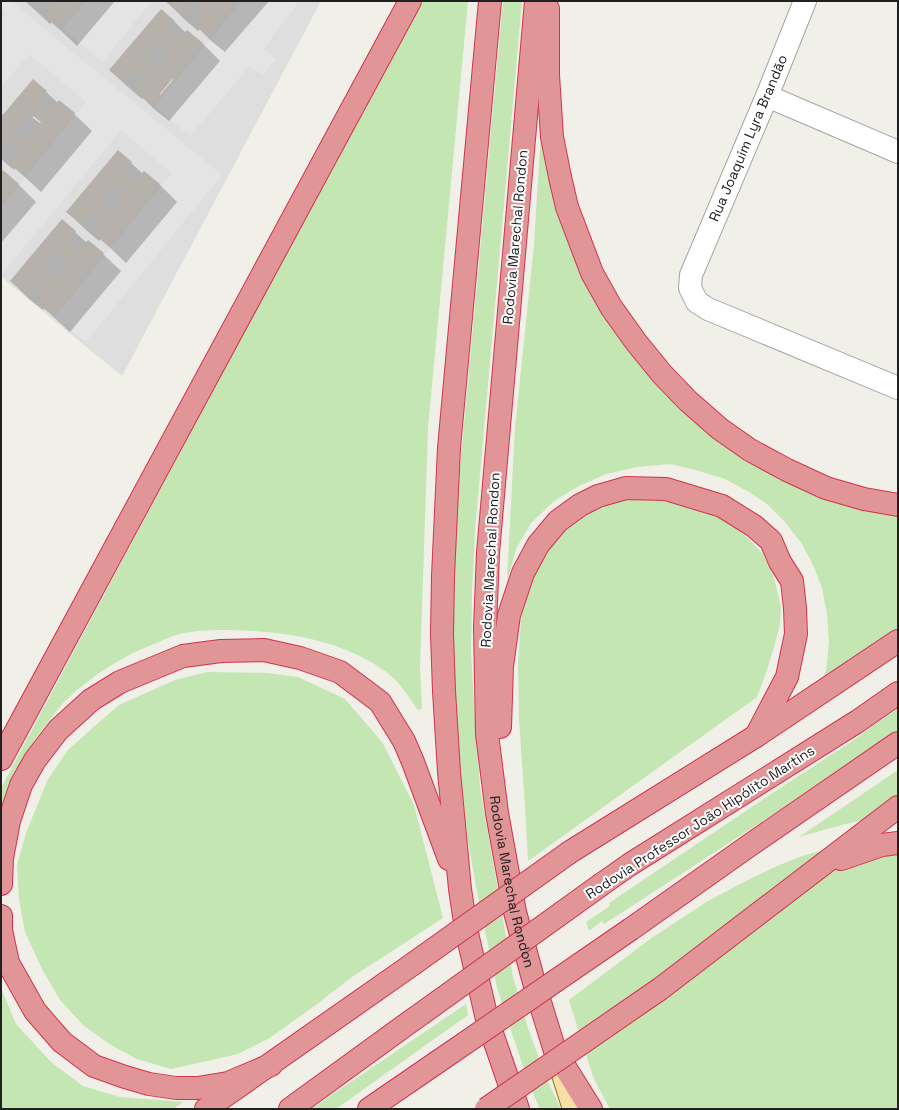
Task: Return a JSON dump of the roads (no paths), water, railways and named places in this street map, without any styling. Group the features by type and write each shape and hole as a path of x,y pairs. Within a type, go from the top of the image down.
{"highway":[{"path":"1,759 410,1"},
{"path":"490,1 449,448 442,634 449,772 460,889 466,929 487,1019 518,1109"},
{"name":"Rodovia Marechal Rondon","path":"536,1 488,560 485,628 487,726 497,812 515,912 535,986 555,1051"},
{"path":"548,1 548,74 552,137 560,177 567,207 592,273 611,307 662,374 688,401 720,429 750,450 787,470 826,488 864,499 898,505"},
{"path":"497,812 502,666 509,616 523,573 538,545 558,521 580,505 598,496 626,488 666,489 722,506 754,526 771,541 780,562 792,581 796,634 787,677 756,736"},
{"path":"206,1109 570,852 756,736 898,641"},
{"path":"1,884 2,858 9,821 21,786 35,760 58,730 91,700 120,682 183,656 222,651 264,650 300,658 340,672 380,702 404,741 410,755 460,889"},
{"name":"Rodovia Professor João Hipólito Martins","path":"290,1109 629,865 858,721 898,693"},
{"path":"369,1109 898,743"},
{"path":"486,1109 660,989 898,807"},
{"path":"821,867 852,854 882,845 898,843"},
{"path":"1,916 1,930 8,963 35,1010 62,1042 94,1066 149,1084 176,1088 198,1088 228,1083 271,1064"},
{"path":"555,1051 592,1109"}],"main road":[{"name":"Rodovia Marechal Rondon","path":"555,1051 574,1109"}],"street":[{"name":"Rua Joaquim Lyra Brandão","path":"805,1 767,96 691,275 690,288 697,302 708,310 898,388"},
{"path":"767,96 898,152"}]}
